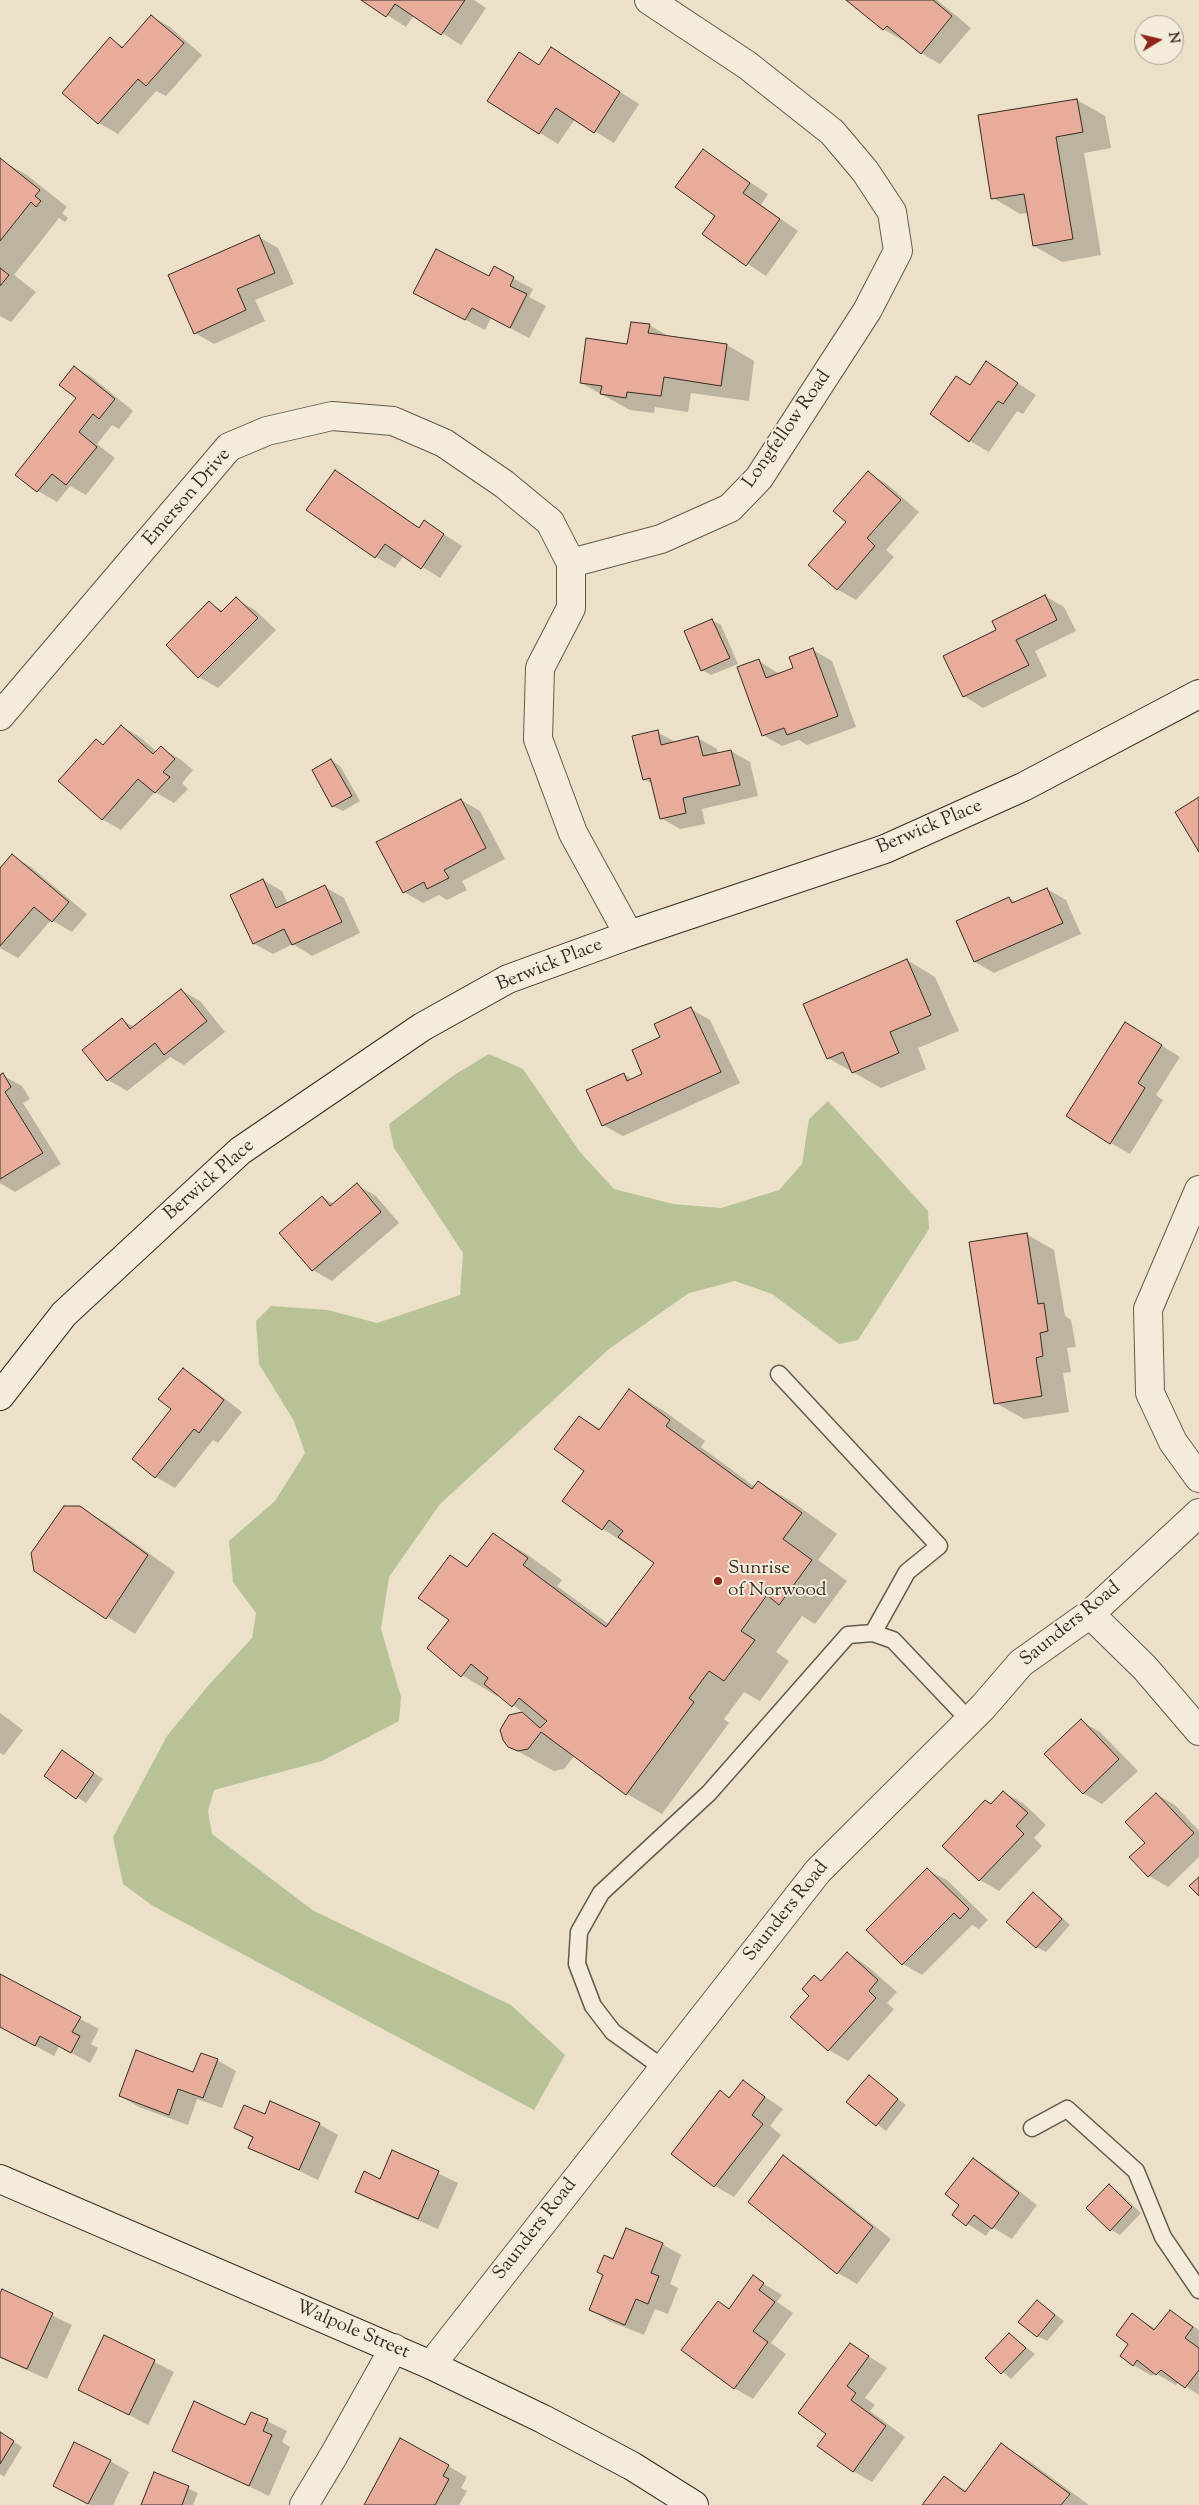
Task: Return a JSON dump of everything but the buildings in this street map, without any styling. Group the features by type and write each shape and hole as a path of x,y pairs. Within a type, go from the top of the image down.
{"street":[{"name":"Longfellow Road","path":"570,563 661,539 730,508 759,478 867,311 898,251 892,212 865,171 832,132 747,65 649,0"},
{"name":"Emerson Drive","path":"0,716 229,447 267,431 332,416 393,421 444,443 504,484 550,522 570,563"},
{"path":"570,563 571,608 540,668 538,739 573,833 629,934"},
{"name":"Berwick Place","path":"0,1396 64,1314 240,1151 422,1027 508,979 629,934 885,849 1023,787 1199,694"},
{"path":"1199,1190 1148,1309 1150,1393 1174,1442 1199,1478"},
{"name":"Saunders Road","path":"431,2364 818,1871 969,1720 1021,1663 1090,1614 1199,1513"},
{"path":"1090,1614 1145,1668 1199,1730"},
{"name":"Walpole Street","path":"0,2179 431,2364 543,2419 632,2466 694,2505"},
{"path":"304,2505 394,2348"}],"lane":[{"path":"779,1374 939,1546 907,1572 873,1633"},
{"path":"663,2068 613,2032 593,2006 577,1964 579,1932 601,1893 709,1793 848,1635 873,1633 893,1640 969,1720"},
{"path":"1032,2128 1067,2109 1136,2171 1163,2237 1199,2290"}],"green space":[{"path":"489,1054 523,1069 580,1152 614,1189 673,1204 721,1208 779,1190 802,1164 809,1119 828,1101 928,1211 929,1229 858,1340 839,1344 772,1294 735,1281 689,1293 609,1349 440,1504 389,1577 381,1629 401,1697 399,1721 322,1761 214,1790 208,1811 212,1834 314,1911 511,2005 565,2055 534,2110 153,1906 123,1884 113,1837 167,1736 207,1687 252,1638 256,1613 233,1582 229,1541 275,1501 305,1453 294,1421 259,1364 256,1321 271,1306 328,1310 377,1323 460,1295 463,1253 394,1148 389,1124 454,1075"}],"place":[{"name":"Sunrise of Norwood","path":"718,1581"}]}
